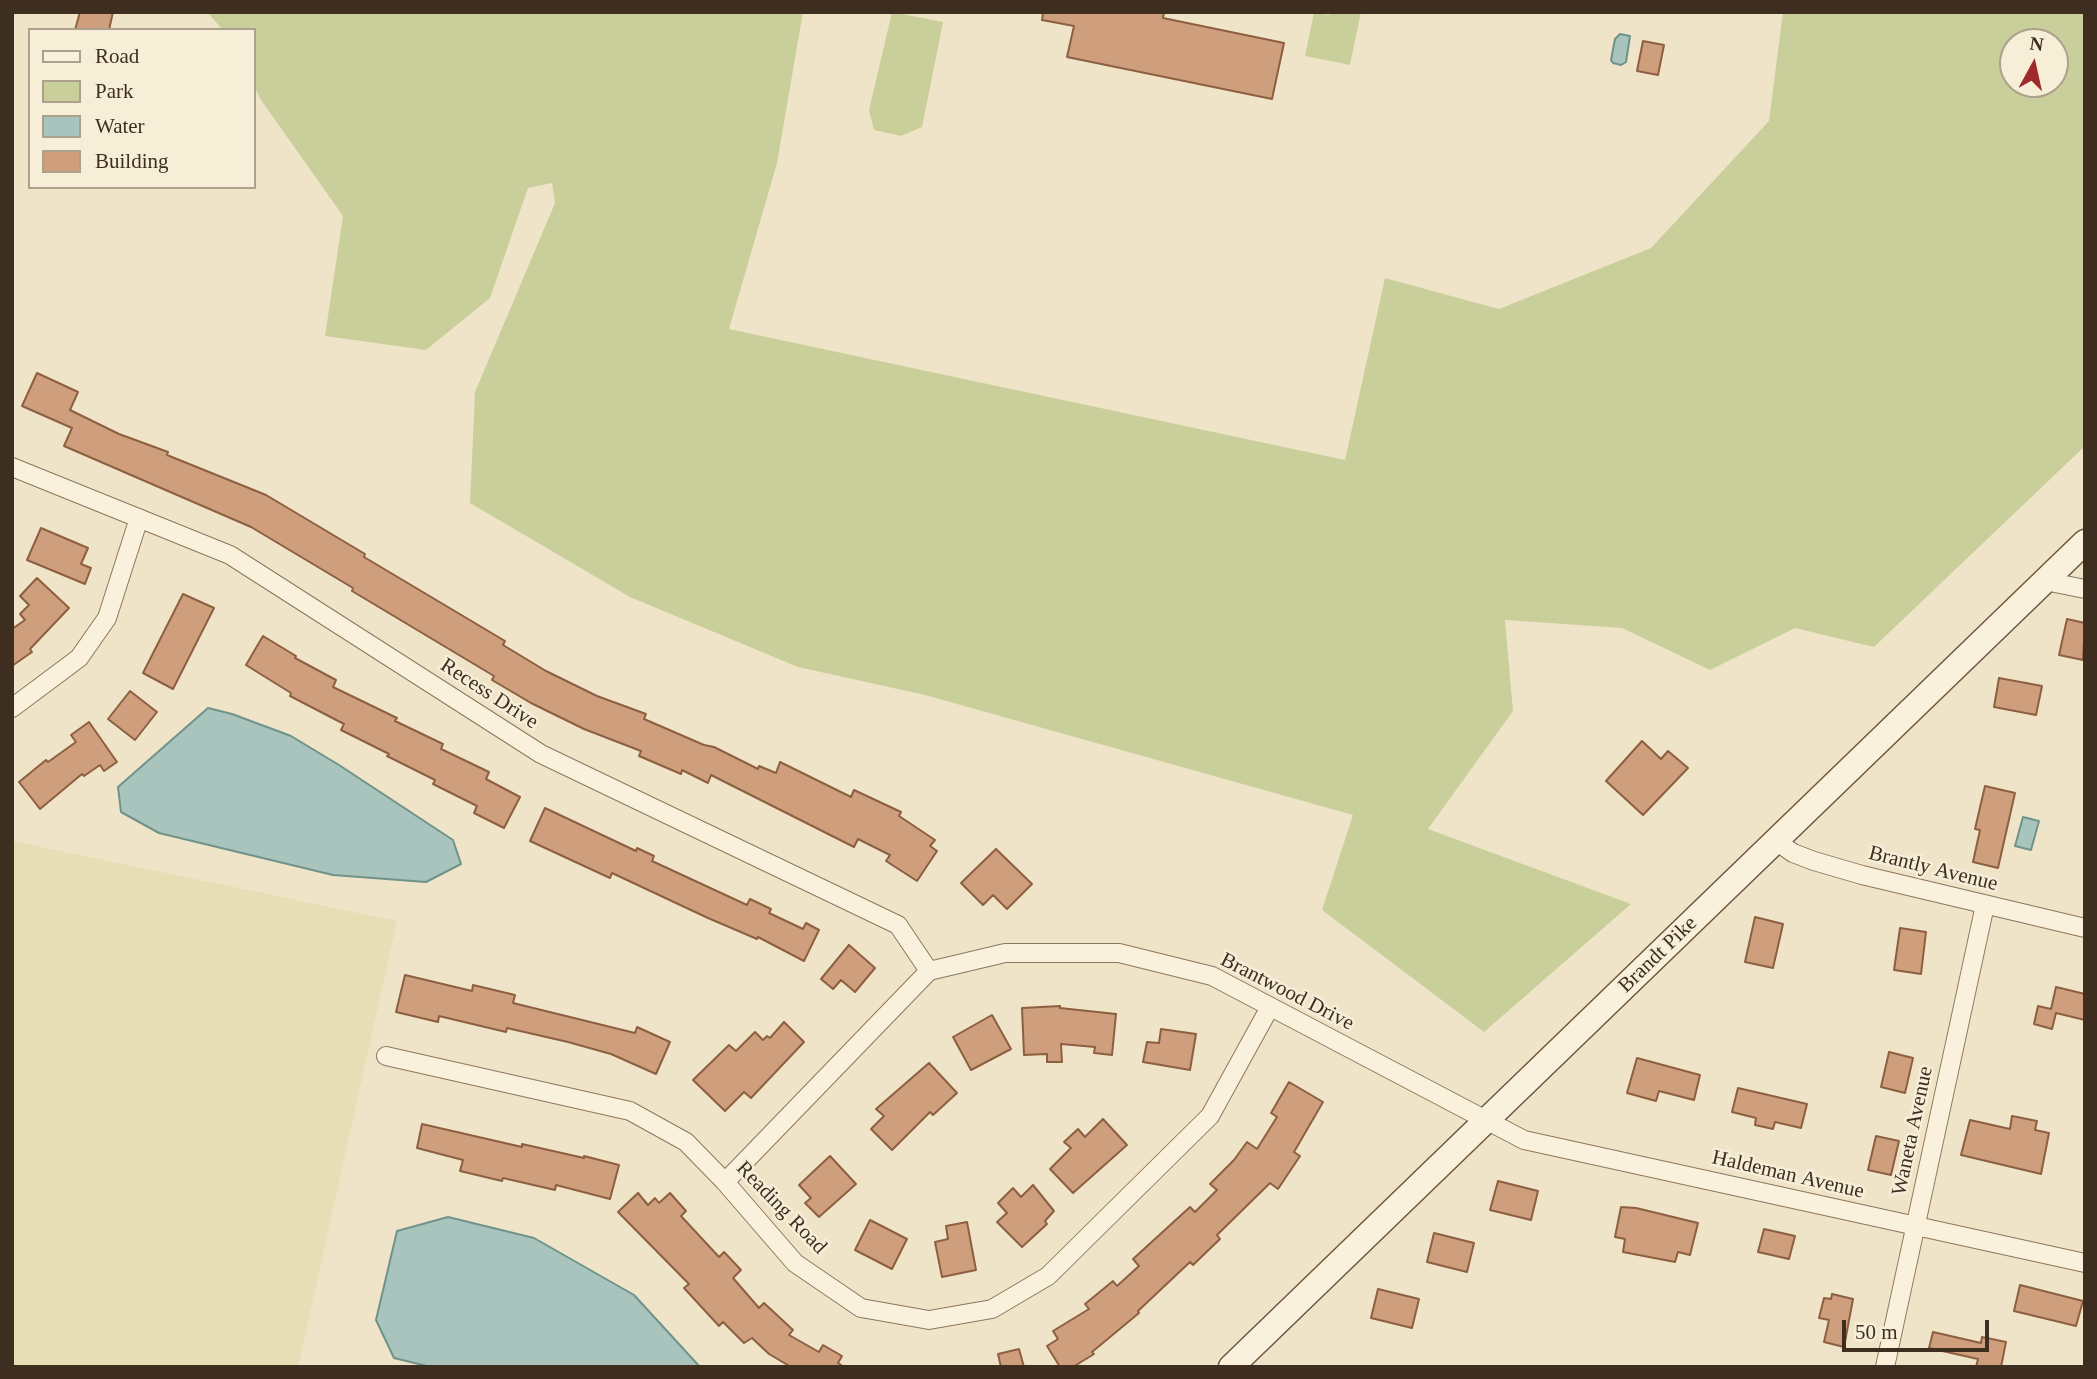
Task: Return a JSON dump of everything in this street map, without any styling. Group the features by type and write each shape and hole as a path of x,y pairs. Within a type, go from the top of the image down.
{"main road":[{"name":"Brandt Pike","path":"1231,1367 2085,542"}],"street":[{"name":"Recess Drive","path":"12,467 230,555 541,754 898,925 929,971"},
{"path":"12,708 79,658 107,618 139,518"},
{"path":"2045,581 2085,589"},
{"name":"Brantly Avenue","path":"1776,841 1793,853 1814,861 2085,928"},
{"name":"Waneta Avenue","path":"1885,1367 1985,905"},
{"name":"Brantwood Drive","path":"929,971 1005,953 1119,953 1212,976 1486,1120"},
{"path":"725,1182 929,971"},
{"name":"Reading Road","path":"386,1056 630,1111 686,1142 725,1182 795,1263 861,1308 929,1320 992,1309 1048,1276 1210,1116 1270,1007"},
{"name":"Haldeman Avenue","path":"1486,1120 1524,1140 2085,1263"}],"shaded area":[{"path":"12,841 397,921 298,1367 12,1367"}],"green space":[{"path":"207,12 803,12 777,163 729,329 1345,460 1385,278 1499,309 1651,248 1769,121 1783,12 2085,12 2085,446 1874,647 1795,628 1710,670 1622,628 1505,620 1513,711 1428,829 1631,904 1484,1032 1322,910 1353,815 925,695 798,667 630,597 470,503 475,392 555,203 552,183 528,188 490,298 426,350 325,336 343,216 256,90 256,28 221,28"},
{"path":"892,12 943,22 922,127 901,136 874,130 869,110"},
{"path":"1314,12 1329,15 1330,12 1361,12 1350,65 1305,56"}],"water":[{"path":"1620,34 1630,36 1626,62 1621,65 1611,60 1615,39"},
{"path":"208,708 291,736 339,765 453,840 461,864 426,882 333,875 159,833 121,812 118,787"},
{"path":"2023,817 2039,821 2031,850 2015,846"},
{"path":"448,1217 534,1238 634,1295 700,1367 431,1367 394,1358 376,1320 397,1231"}],"building":[{"path":"80,12 113,12 109,28 76,28"},
{"path":"1043,12 1164,12 1163,18 1284,43 1272,99 1067,57 1074,26 1042,20"},
{"path":"1643,41 1664,45 1658,75 1637,71"},
{"path":"37,373 78,392 70,410 119,434 168,452 167,455 266,495 505,641 503,645 546,671 597,696 646,714 644,719 714,747 758,769 759,766 776,773 780,762 851,797 854,790 901,812 899,816 935,840 930,846 937,851 917,881 886,861 890,855 858,839 854,847 711,775 708,783 682,770 681,774 639,756 641,751 584,729 531,703 492,680 494,676 251,527 64,446 72,428 22,406"},
{"path":"41,528 88,548 81,564 91,568 85,584 27,560"},
{"path":"37,578 69,608 30,649 32,652 12,666 12,629 25,620 20,614 29,605 20,596"},
{"path":"183,594 214,608 173,689 143,673"},
{"path":"2067,619 2085,623 2083,660 2059,655"},
{"path":"263,636 296,656 295,658 336,680 333,687 397,718 395,721 443,744 441,749 489,772 486,779 520,797 504,828 474,813 477,806 433,784 435,780 341,730 344,724 290,696 291,693 246,665"},
{"path":"1999,678 2042,686 2036,715 1994,707"},
{"path":"130,691 157,712 135,740 108,719"},
{"path":"89,722 117,762 104,771 100,765 84,776 82,774 40,809 19,782 46,760 48,762 76,742 71,735"},
{"path":"1642,741 1661,759 1668,751 1688,768 1643,815 1606,781"},
{"path":"1985,786 2015,793 1998,868 1973,862 1980,830 1975,829"},
{"path":"545,808 636,851 637,848 654,856 652,861 747,905 750,899 771,909 769,913 803,929 806,923 819,930 804,961 758,937 757,939 708,918 612,873 610,878 530,841"},
{"path":"996,849 1032,884 1007,909 993,895 983,905 961,883"},
{"path":"1755,917 1783,924 1773,968 1745,962"},
{"path":"1900,928 1926,932 1921,974 1894,970"},
{"path":"849,945 875,968 855,992 841,980 833,989 821,979"},
{"path":"405,975 472,991 473,985 515,995 513,1003 635,1033 637,1027 670,1042 656,1074 611,1054 568,1042 507,1028 506,1032 439,1016 438,1022 396,1012"},
{"path":"2056,987 2085,994 2085,1020 2056,1013 2052,1029 2034,1024 2038,1006 2051,1009"},
{"path":"1060,1006 1116,1014 1112,1055 1094,1053 1095,1047 1061,1044 1062,1062 1047,1062 1047,1054 1024,1055 1022,1008"},
{"path":"992,1015 1011,1049 971,1070 953,1037"},
{"path":"784,1022 804,1042 751,1098 744,1092 725,1111 693,1080 729,1045 736,1051 755,1032 763,1040 767,1036 770,1038"},
{"path":"1161,1029 1196,1034 1190,1070 1143,1062 1147,1042 1159,1043"},
{"path":"1889,1052 1913,1058 1905,1093 1881,1087"},
{"path":"1637,1058 1700,1075 1694,1100 1659,1091 1656,1101 1627,1093"},
{"path":"929,1063 957,1093 933,1115 930,1112 892,1150 871,1129 884,1116 876,1109"},
{"path":"1289,1082 1323,1102 1294,1152 1300,1156 1278,1189 1270,1183 1217,1235 1220,1239 1193,1265 1190,1262 1138,1311 1139,1313 1092,1352 1094,1354 1073,1367 1060,1367 1047,1346 1058,1339 1053,1331 1089,1309 1085,1304 1113,1281 1117,1286 1139,1266 1133,1259 1190,1207 1195,1212 1217,1190 1210,1184 1234,1160 1247,1142 1257,1149 1277,1117 1271,1113"},
{"path":"1738,1088 1807,1104 1801,1128 1775,1122 1773,1129 1755,1125 1756,1118 1732,1112"},
{"path":"2012,1116 2037,1121 2035,1130 2049,1133 2041,1174 1961,1155 1970,1120 2010,1129"},
{"path":"1103,1119 1127,1145 1073,1193 1050,1169 1071,1148 1064,1142 1078,1129 1085,1137"},
{"path":"422,1124 522,1147 522,1144 619,1165 610,1199 556,1185 555,1190 460,1171 463,1160 417,1148"},
{"path":"1876,1136 1899,1141 1891,1175 1868,1170"},
{"path":"830,1156 856,1184 819,1217 805,1203 811,1198 799,1185"},
{"path":"1498,1181 1538,1191 1531,1220 1490,1210"},
{"path":"1033,1185 1054,1211 1045,1221 1047,1224 1022,1247 997,1222 1007,1213 998,1203 1013,1188 1021,1197"},
{"path":"638,1193 648,1205 655,1198 659,1203 670,1193 686,1211 681,1216 719,1257 724,1252 741,1270 733,1278 759,1308 764,1303 793,1330 789,1335 819,1352 823,1345 842,1356 838,1363 844,1367 791,1367 769,1354 752,1338 744,1343 723,1322 719,1326 684,1288 689,1284 618,1212"},
{"path":"1621,1207 1698,1223 1690,1255 1678,1252 1675,1262 1623,1252 1625,1239 1615,1237"},
{"path":"870,1220 907,1239 892,1269 855,1250"},
{"path":"967,1222 976,1270 942,1277 935,1242 948,1239 946,1226"},
{"path":"1764,1229 1795,1236 1789,1259 1758,1252"},
{"path":"1434,1233 1474,1243 1467,1272 1427,1262"},
{"path":"2020,1285 2083,1301 2076,1326 2014,1311"},
{"path":"1378,1289 1419,1299 1412,1328 1371,1318"},
{"path":"1832,1294 1853,1299 1844,1347 1824,1342 1829,1320 1819,1318 1824,1298 1831,1299"},
{"path":"1933,1332 1981,1343 1982,1337 2006,1342 2001,1367 1976,1367 1978,1359 1929,1348"},
{"path":"1019,1349 1024,1367 1001,1367 998,1354"}]}
